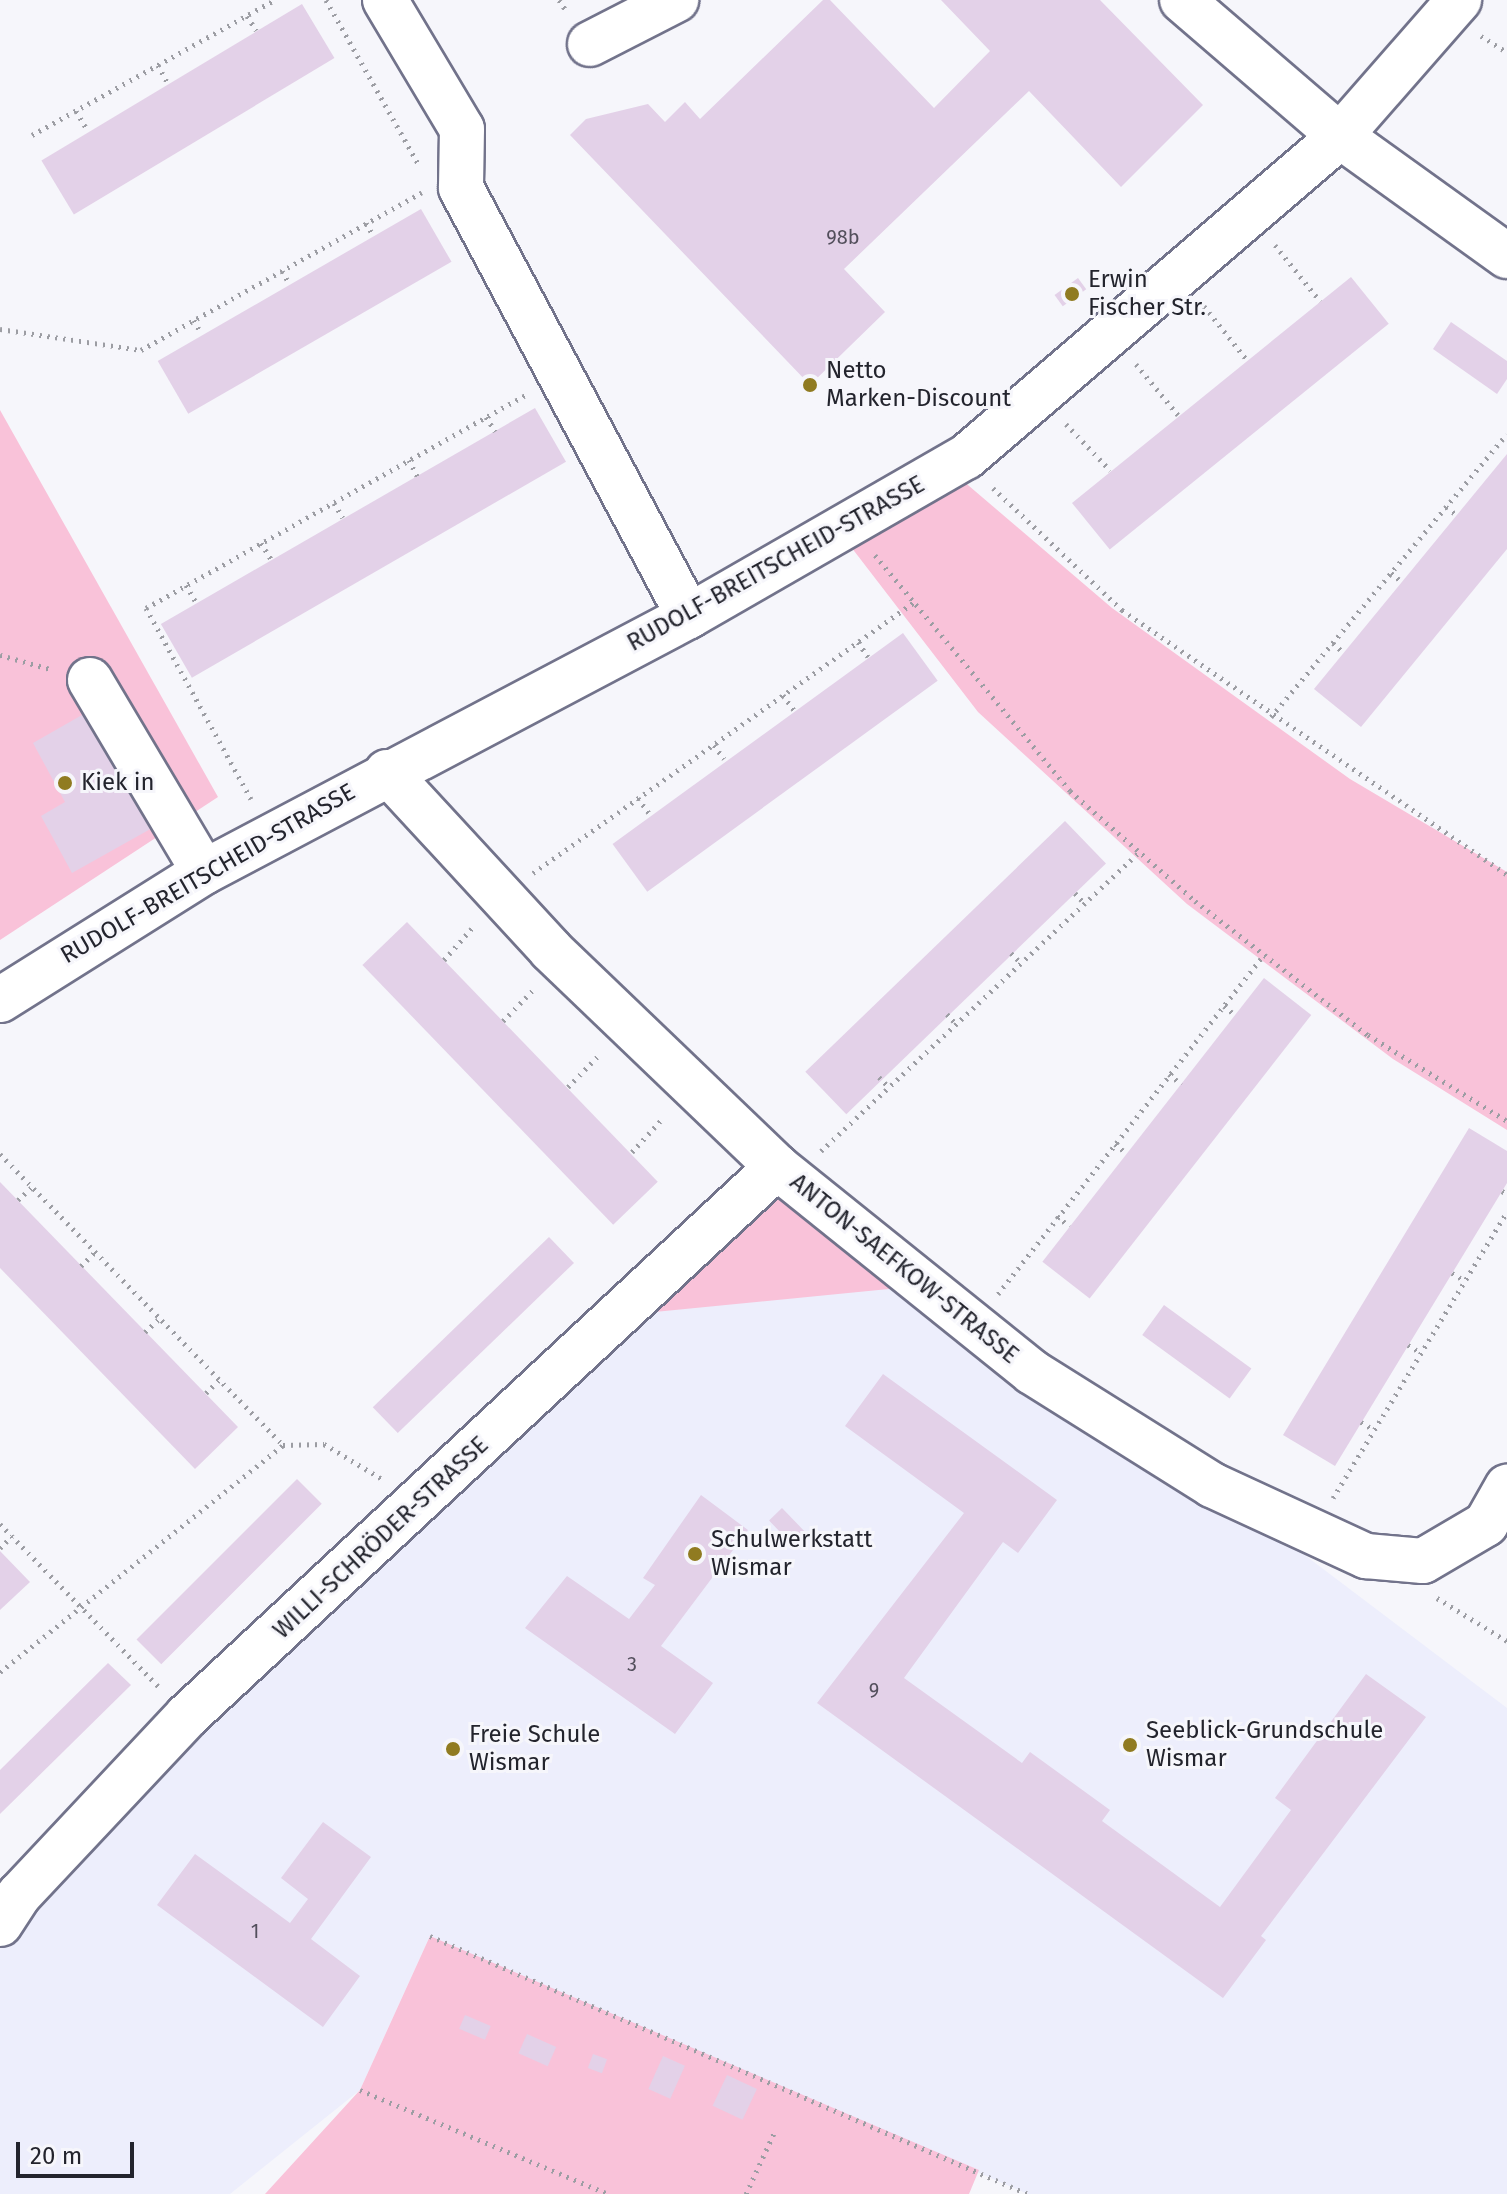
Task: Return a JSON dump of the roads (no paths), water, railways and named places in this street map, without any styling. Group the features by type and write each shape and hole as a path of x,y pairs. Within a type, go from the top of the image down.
{"street":[{"path":"385,0 462,129 446,187 561,375 689,616"},
{"path":"590,44 676,0"},
{"path":"1182,0 1340,136 1507,256"},
{"name":"RUDOLF-BREITSCHEID-STRASSE","path":"0,1000 204,872 387,772 689,616 966,457 1340,136 1459,0"},
{"path":"90,680 204,872"},
{"name":"ANTON-SAEFKOW-STRASSE","path":"387,772 501,895 784,1173 1032,1372 1212,1485 1366,1556 1423,1561 1486,1524 1507,1487"},
{"name":"WILLI-SCHRÖDER-STRASSE","path":"0,1924 19,1895 187,1716 784,1173"}],"place":[{"name":"Erwin Fischer Str.","path":"1072,294"},
{"name":"Netto Marken-Discount","path":"810,385"},
{"name":"Kiek in","path":"65,783"},
{"name":"Schulwerkstatt Wismar","path":"695,1554"},
{"name":"Seeblick-Grundschule Wismar","path":"1130,1745"},
{"name":"Freie Schule Wismar","path":"453,1749"}]}
